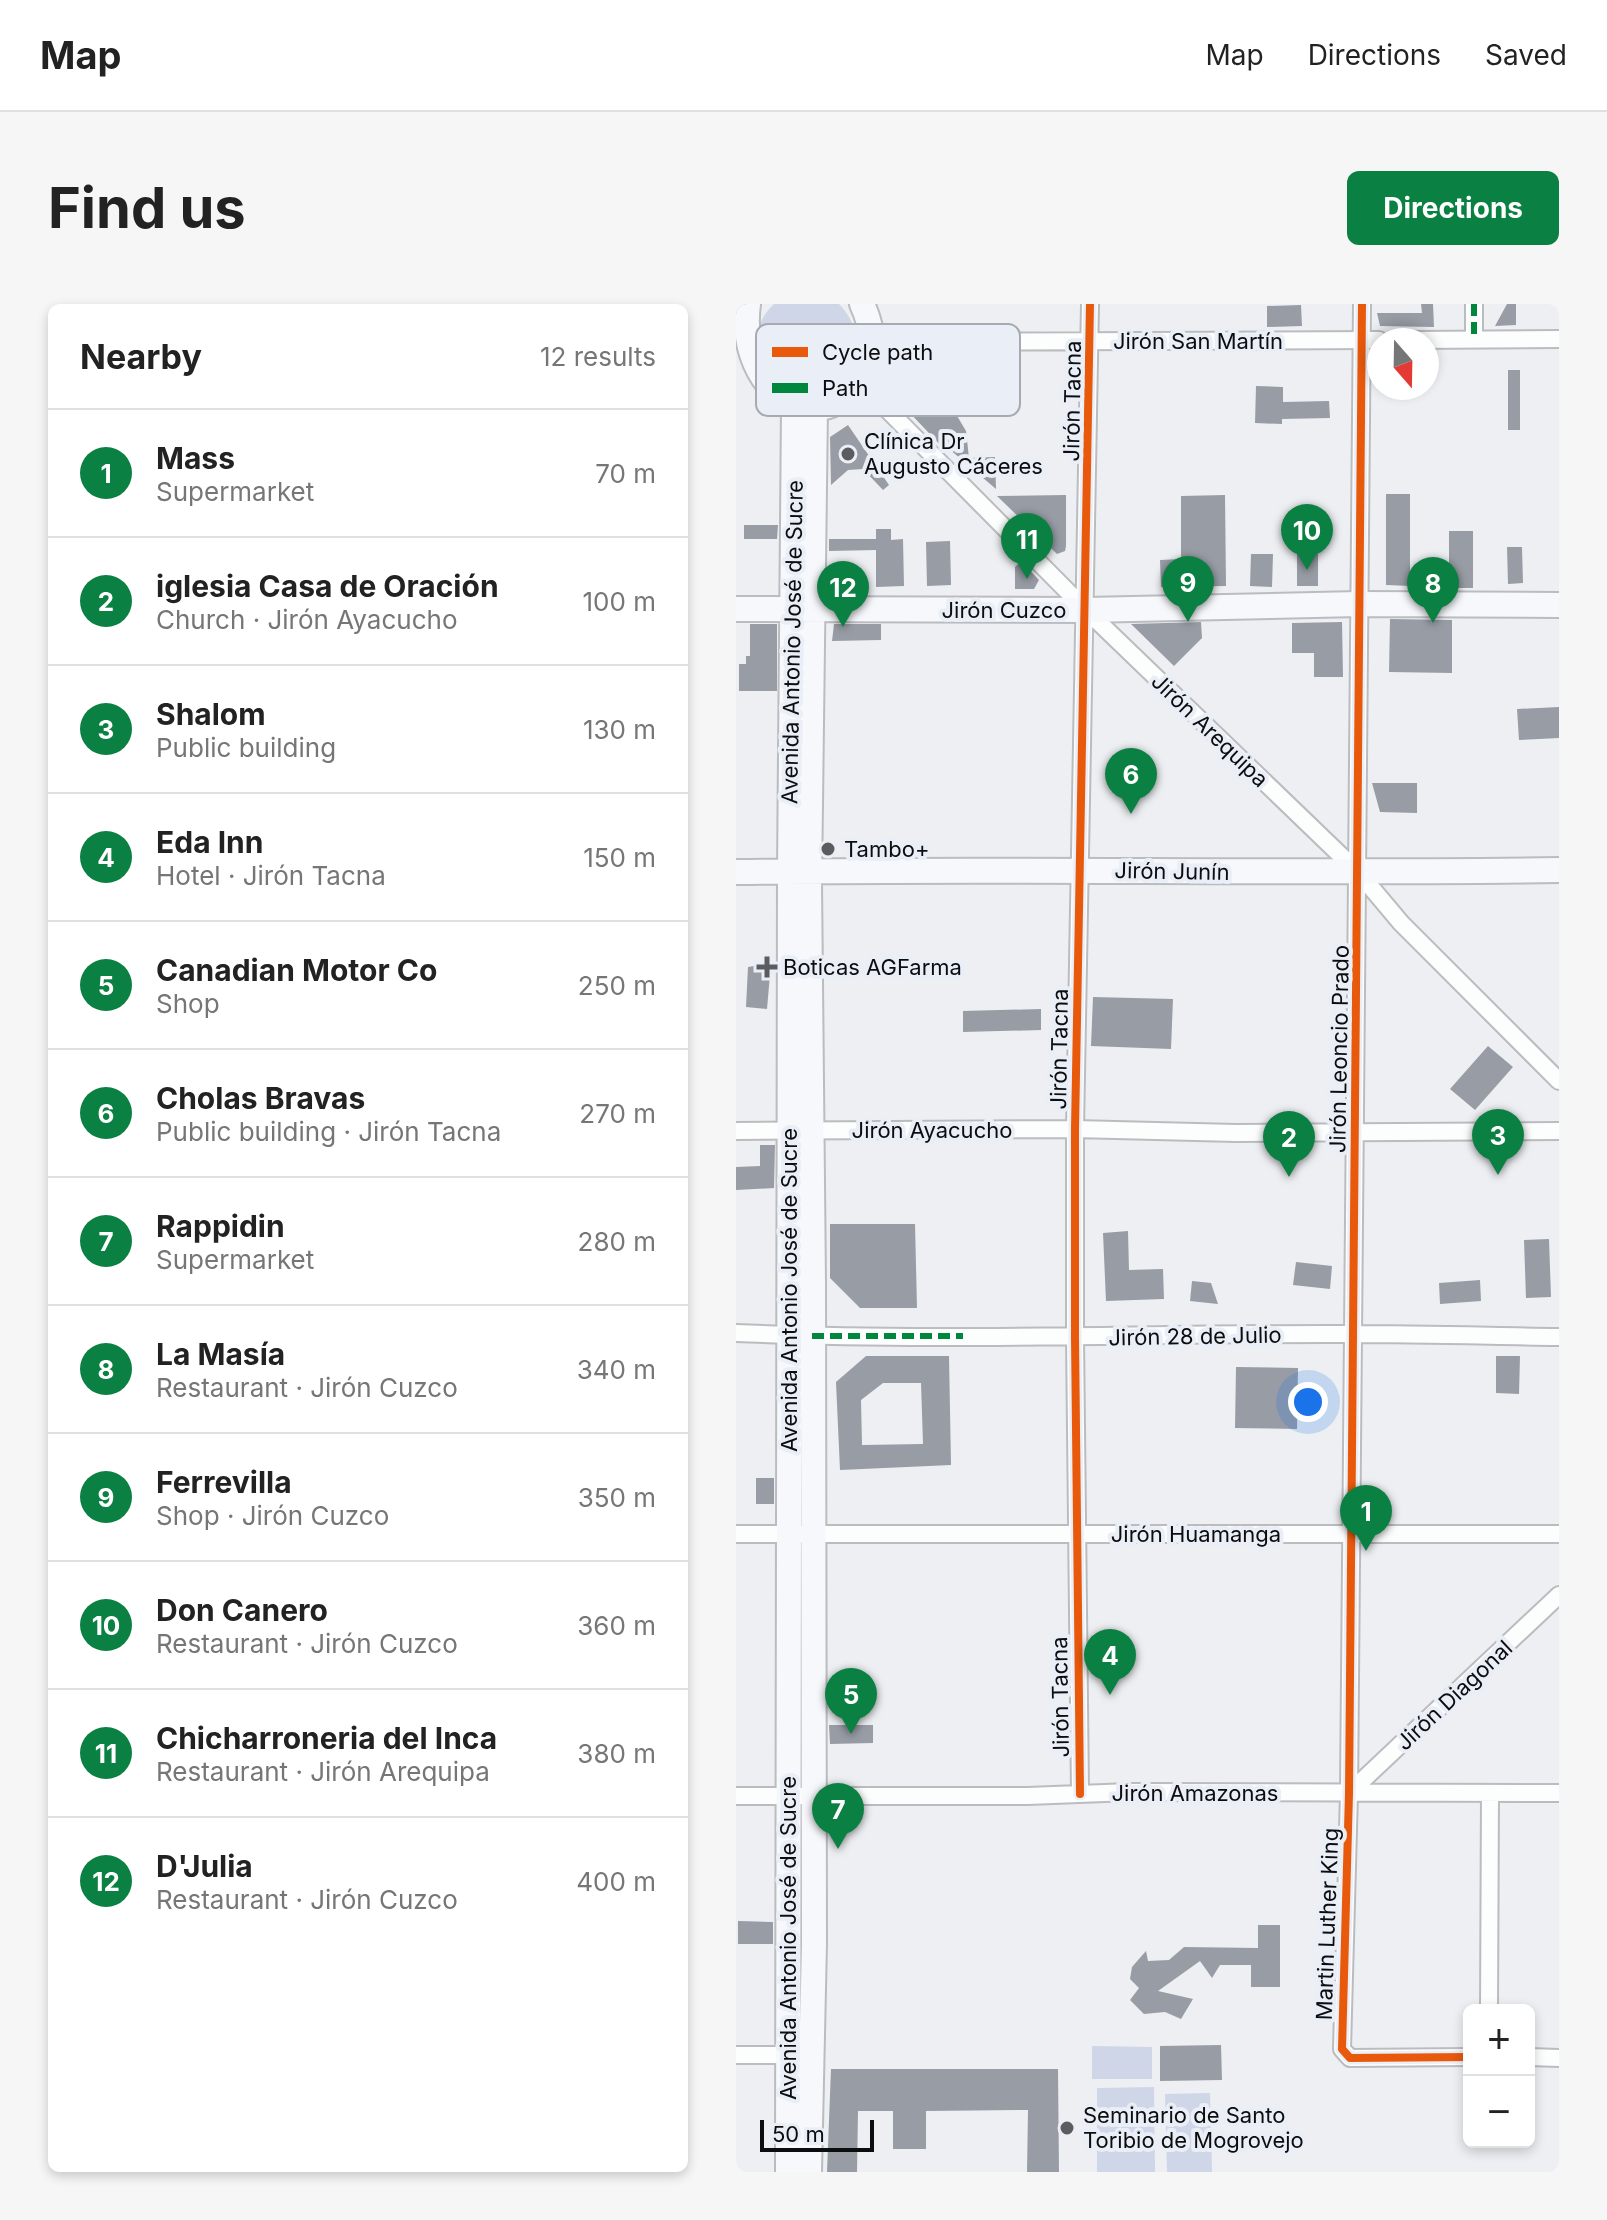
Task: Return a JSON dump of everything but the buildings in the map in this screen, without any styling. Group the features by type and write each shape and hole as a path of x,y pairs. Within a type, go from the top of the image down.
{"main road":[{"path":"748,304 740,320 737,339 739,358 756,387"},
{"path":"862,304 871,324"},
{"name":"Avenida Antonio José de Sucre","path":"804,416 800,1336 788,1534 787,1796 809,2172"},
{"name":"Jirón Cuzco","path":"736,609 1086,610 1359,604 1559,605"},
{"name":"Jirón Junín","path":"736,872 1080,870 1359,873 1559,870"},
{"name":"Avenida Antonio José de Sucre","path":"788,2172 801,2055 814,1796 813,1534 800,1336"}],"street":[{"name":"Jirón Tacna","path":"1080,1794 1075,1129 1090,304"},
{"name":"Jirón Leoncio Prado","path":"1362,304 1368,328"},
{"path":"1474,304 1474,339"},
{"path":"1439,340 1559,339"},
{"name":"Jirón San Martín","path":"1020,342 1367,340"},
{"name":"Jirón Leoncio Prado","path":"1349,1793 1359,604 1368,400"},
{"name":"Jirón Arequipa","path":"894,416 1086,610 1359,873 1401,923 1559,1081"},
{"name":"Jirón Ayacucho","path":"736,1131 1559,1131"},
{"name":"Jirón 28 de Julio","path":"736,1333 800,1336 1353,1334 1559,1337"},
{"name":"Jirón Huamanga","path":"736,1534 1559,1534"},
{"name":"Jirón Diagonal","path":"1349,1793 1559,1595"},
{"name":"Martin Luther King","path":"1349,1793 1342,2049 1350,2058 1463,2057"},
{"name":"Jirón Amazonas","path":"736,1796 1559,1793"},
{"path":"1489,2004 1490,1794"},
{"path":"736,2055 801,2055"},
{"path":"1535,2057 1559,2058"}],"shaded area":[{"path":"774,304 839,304 852,324 761,324"},
{"path":"1092,2046 1152,2047 1152,2079 1092,2079"},
{"path":"1154,2087 1155,2172 1097,2172 1097,2088"},
{"path":"1210,2093 1212,2172 1167,2172 1165,2094"}],"marked path":[{"path":"1474,304 1474,339"},
{"path":"812,1336 963,1336"}],"cycle path":[{"path":"1080,1794 1075,1129 1090,304"},
{"path":"1362,304 1349,1793 1342,2049 1350,2058 1463,2057"}],"place":[{"name":"Clínica Dr Augusto Cáceres","path":"848,454"},
{"name":"Don Canero","path":"1307,570"},
{"name":"Chicharroneria del Inca","path":"1027,579"},
{"name":"Ferrevilla","path":"1188,622"},
{"name":"La Masía","path":"1433,623"},
{"name":"D'Julia","path":"843,627"},
{"name":"Cholas Bravas","path":"1131,814"},
{"name":"Tambo+","path":"828,849"},
{"name":"Boticas AGFarma","path":"767,967"},
{"name":"Shalom","path":"1498,1175"},
{"name":"iglesia Casa de Oración","path":"1289,1177"},
{"name":"Mass","path":"1366,1551"},
{"name":"Eda Inn","path":"1110,1695"},
{"name":"Canadian Motor Co","path":"851,1734"},
{"name":"Rappidin","path":"838,1849"},
{"name":"Seminario de Santo Toribio de Mogrovejo","path":"1067,2128"}]}
